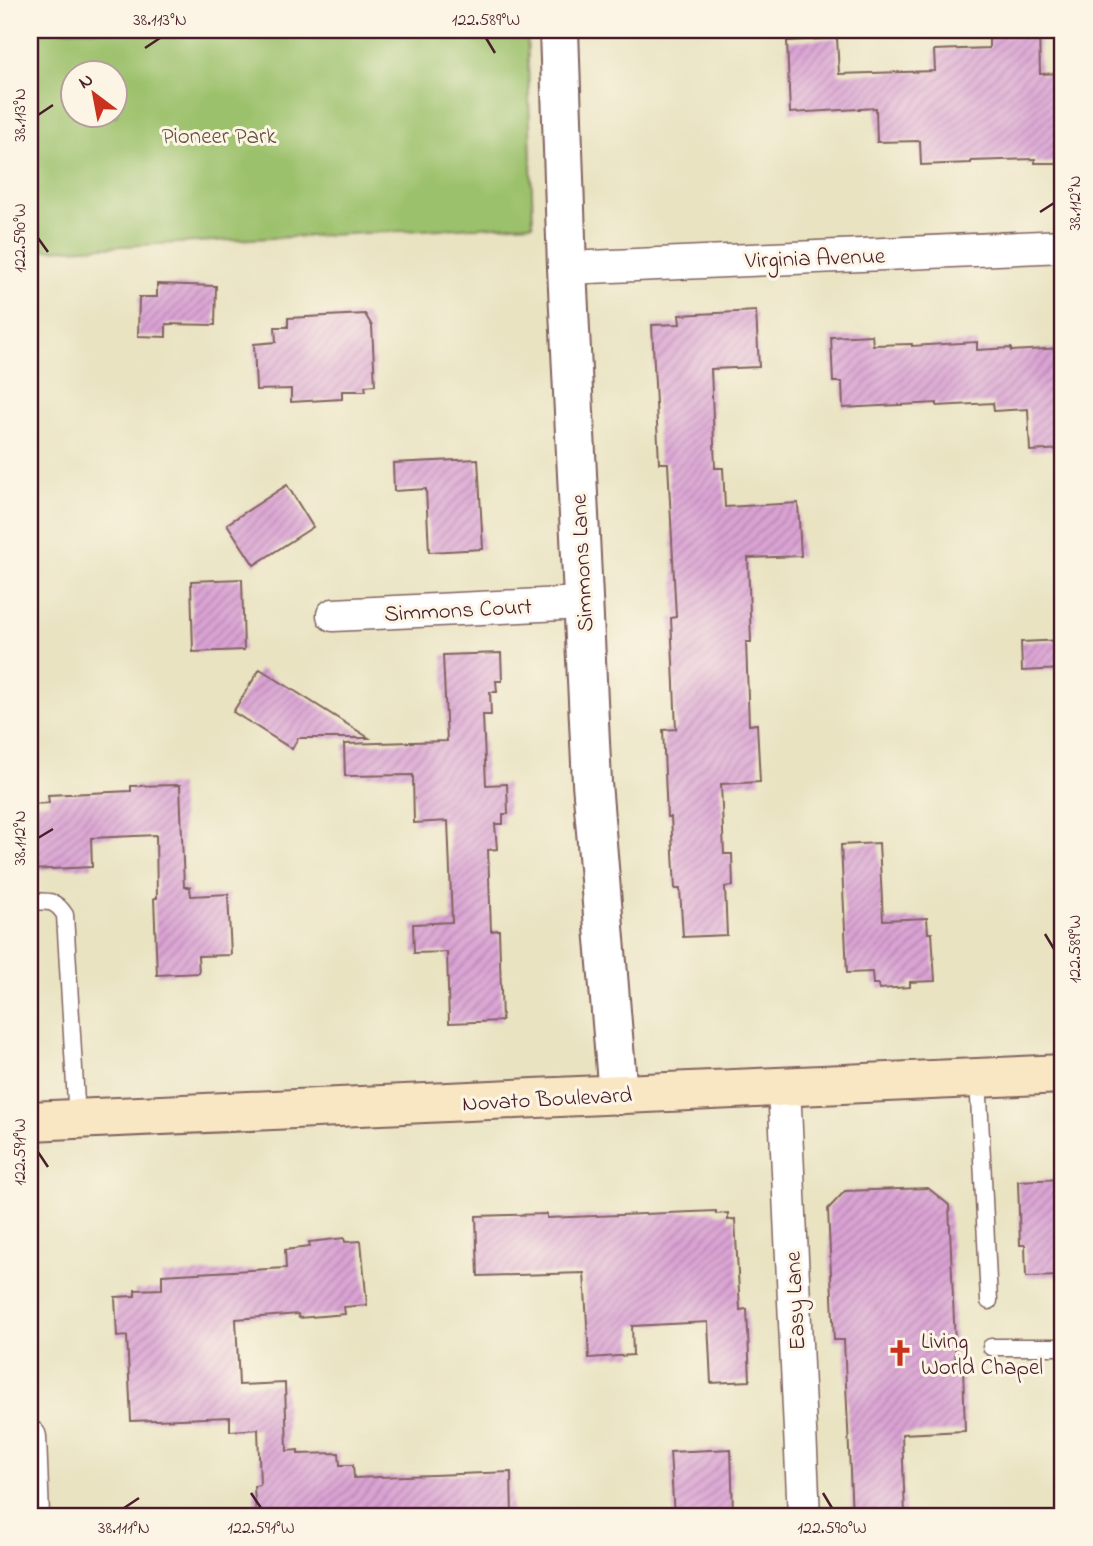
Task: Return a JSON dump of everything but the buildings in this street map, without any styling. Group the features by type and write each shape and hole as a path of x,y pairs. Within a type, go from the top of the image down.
{"main road":[{"name":"Novato Boulevard","path":"30,1121 1063,1074"}],"street":[{"name":"Simmons Lane","path":"559,30 566,268 592,783 618,1095"},
{"name":"Virginia Avenue","path":"566,268 1063,246"},
{"name":"Simmons Court","path":"333,615 583,603"},
{"name":"Easy Lane","path":"784,1086 804,1516"},
{"path":"30,1437 33,1516"}],"lane":[{"path":"30,902 48,901 59,906 65,915 77,1120"},
{"path":"978,1077 989,1301"},
{"path":"991,1346 1063,1347"}],"green space":[{"name":"Pioneer Park","path":"30,30 527,30 533,224 30,251"}],"place":[{"name":"Living World Chapel","path":"900,1353"}]}
